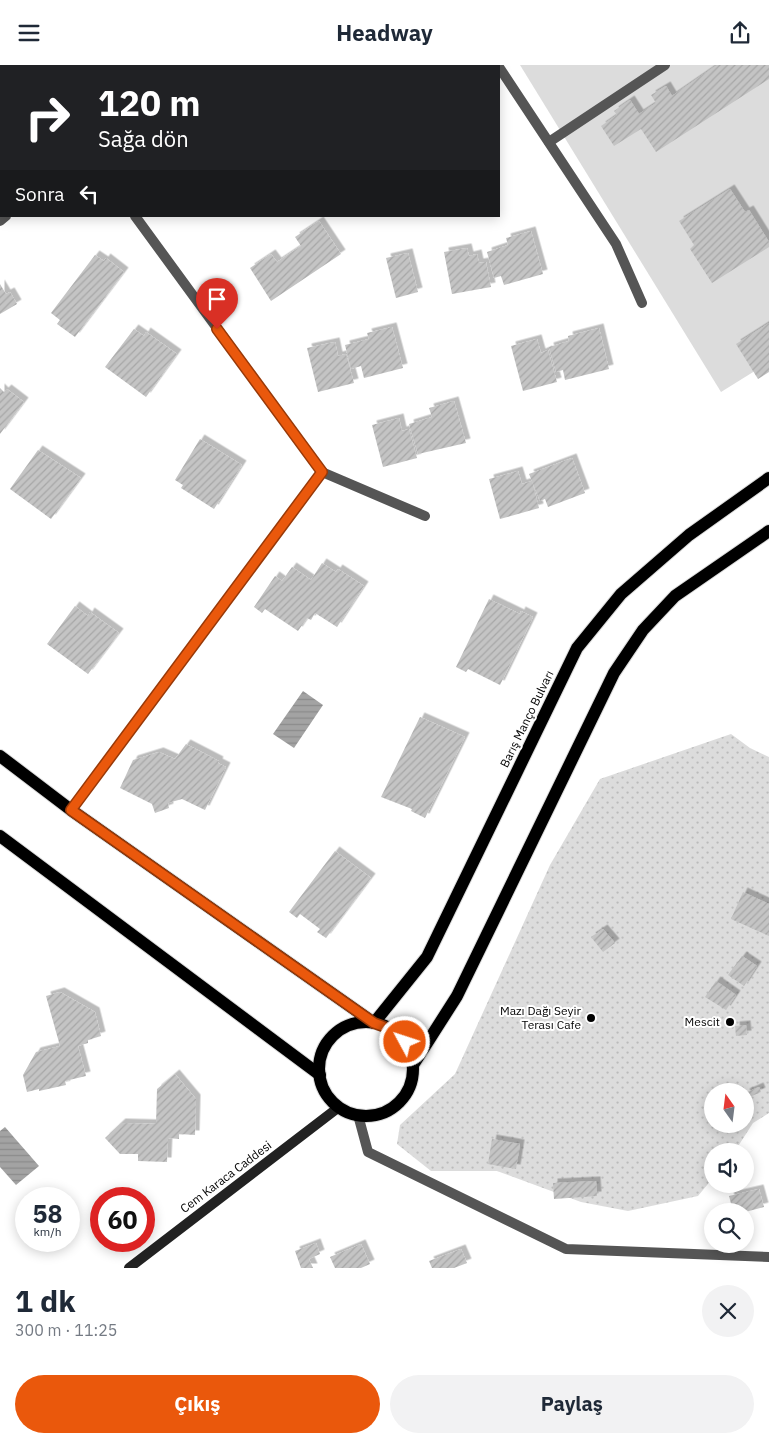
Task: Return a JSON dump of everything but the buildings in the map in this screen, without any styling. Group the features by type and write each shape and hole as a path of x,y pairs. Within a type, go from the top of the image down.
{"main road":[{"name":"Barış Manço Bulvarı","path":"374,1023 428,957 577,648 629,587 688,535 769,478"},
{"path":"374,1023 352,1025 334,1036 322,1053 320,1075 326,1093 339,1107 358,1115 379,1114 398,1104 410,1086 413,1065 457,996 614,673 643,630 675,596 769,531"},
{"path":"0,756 71,810 374,1023 386,1027 405,1042 413,1065"},
{"path":"0,836 320,1075"}],"street":[{"path":"549,142 665,65"},
{"path":"500,69 616,244 642,303"},
{"path":"136,217 322,472 425,516"},
{"path":"71,810 322,472"},
{"name":"Cem Karaca Caddesi","path":"129,1268 339,1107"},
{"path":"358,1115 368,1152 566,1249 769,1257"}],"shaded area":[{"path":"520,65 769,65 769,362 721,392"},
{"path":"303,691 323,705 294,748 273,734"},
{"path":"731,734 750,748 769,757 769,1113 754,1122 754,1083 704,1083 704,1133 747,1133 740,1143 704,1143 704,1189 698,1196 628,1211 581,1202 497,1171 431,1171 397,1144 400,1125 455,1074 550,865 600,779"},
{"path":"5,1127 39,1166 16,1185 0,1167 0,1131"}],"place":[{"name":"Mazı Dağı Seyir Terası Cafe","path":"591,1018"},
{"name":"Mescit","path":"730,1022"}],"route":[{"path":"217,329 322,472 71,810 374,1023 396,1033 405,1042"}]}
